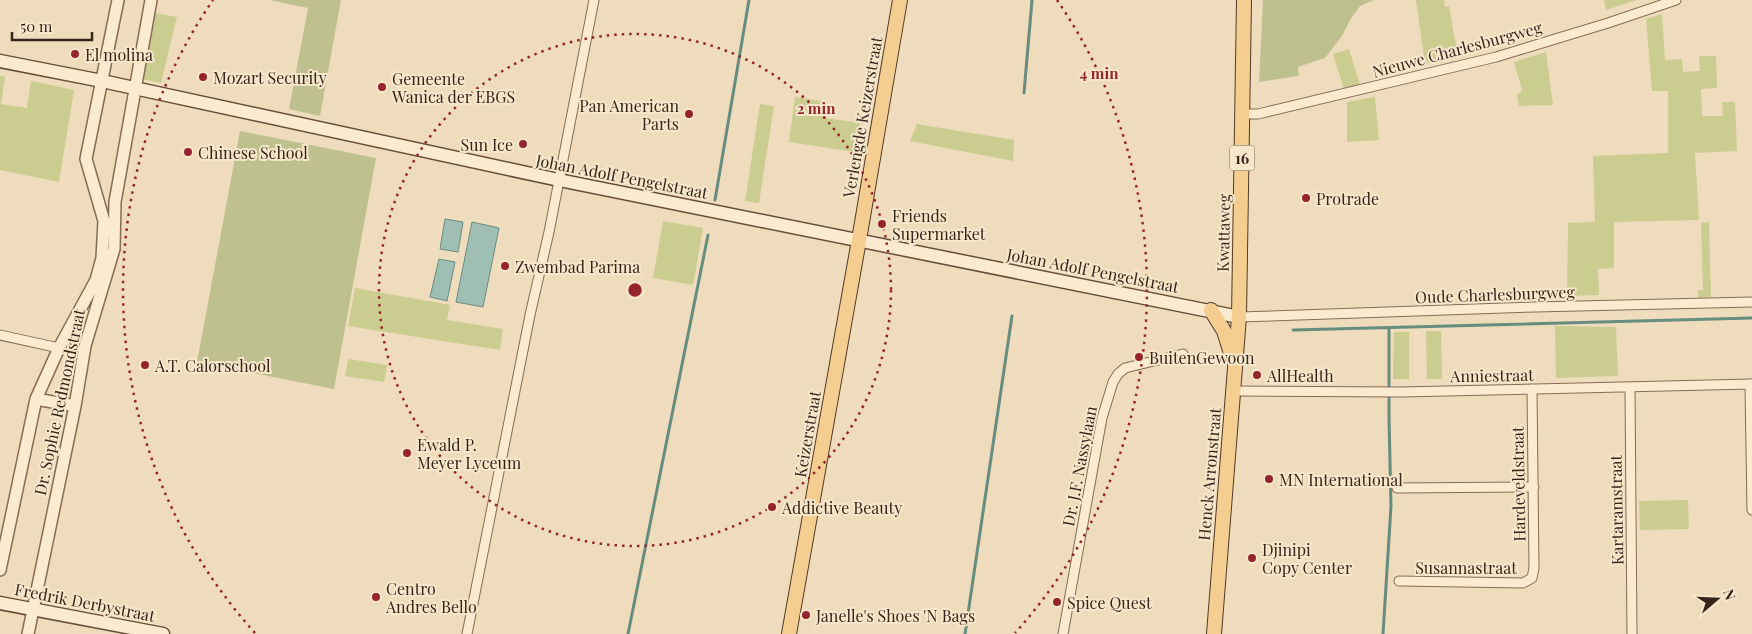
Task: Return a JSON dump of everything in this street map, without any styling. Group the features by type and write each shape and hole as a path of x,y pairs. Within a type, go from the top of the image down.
{"main road":[{"name":"Verlengde Keizerstraat","path":"859,240 900,0"},
{"name":"Kwattaweg","path":"1239,317 1244,0"},
{"name":"Johan Adolf Pengelstraat","path":"0,61 102,81 559,180 1239,317"},
{"name":"Keizerstraat","path":"789,634 859,240"},
{"path":"1211,310 1227,338 1235,370"},
{"name":"Henck Arronstraat","path":"1214,634 1239,317"},
{"name":"Fredrik Derbystraat","path":"0,603 163,634"}],"street":[{"name":"Dr. Sophie Redmondstraat","path":"0,570 36,398 96,280 102,258 104,221 86,158 118,0"},
{"name":"Dr. Sophie Redmondstraat","path":"28,634 75,406 85,346 114,249 115,202 150,0"},
{"path":"467,634 594,0"},
{"name":"Nieuwe Charlesburgweg","path":"1243,114 1258,114 1496,57 1676,0"},
{"path":"85,299 96,305"},
{"name":"Oude Charlesburgweg","path":"1239,317 1525,307 1752,302"},
{"path":"0,335 60,348"},
{"name":"Dr. J.F. Nassylaan","path":"1063,634 1102,418 1113,382 1125,368 1183,354"},
{"path":"1751,384 1752,510"},
{"name":"Anniestraat","path":"1233,391 1401,392 1751,384"},
{"name":"Kartaramstraat","path":"1630,387 1632,634"},
{"name":"Hardeveldstraat","path":"1532,389 1534,488 1534,568 1532,578"},
{"path":"36,398 75,406"},
{"path":"1398,488 1534,488"},
{"name":"Susannastraat","path":"1399,581 1523,583 1532,578"}],"green space":[{"path":"270,0 341,0 320,116 289,109 308,8"},
{"path":"1263,0 1374,0 1360,6 1342,36 1325,58 1298,67 1299,76 1259,82"},
{"path":"1416,0 1444,0 1445,7 1449,6 1458,56 1425,64"},
{"path":"1604,0 1637,0 1606,10"},
{"path":"155,13 177,17 161,83 142,79"},
{"path":"1662,14 1665,60 1682,59 1683,72 1700,71 1699,56 1716,56 1717,88 1701,89 1702,116 1723,116 1722,102 1735,102 1737,151 1695,153 1699,220 1614,222 1614,268 1598,269 1599,295 1567,296 1568,223 1595,222 1593,156 1668,153 1668,91 1652,91 1646,19"},
{"path":"1349,49 1360,85 1344,89 1333,54"},
{"path":"1546,52 1553,105 1519,106 1517,95 1522,90 1514,62"},
{"path":"0,76 5,77 1,104 27,108 31,81 74,90 59,182 0,170"},
{"path":"795,97 828,102 826,118 860,123 855,152 789,142"},
{"path":"1375,97 1379,140 1347,142 1347,102"},
{"path":"760,104 774,106 759,203 745,201"},
{"path":"917,124 1014,140 1013,161 910,141"},
{"path":"240,131 376,158 334,389 197,362"},
{"path":"663,221 703,228 693,285 653,278"},
{"path":"1709,222 1711,297 1698,298 1698,290 1703,290 1701,223"},
{"path":"355,288 450,305 447,320 503,329 500,350 348,326"},
{"path":"1555,326 1616,327 1618,376 1556,378"},
{"path":"1426,331 1441,331 1442,379 1427,379"},
{"path":"1394,332 1409,332 1409,379 1393,379"},
{"path":"348,359 387,365 384,382 345,376"},
{"path":"1688,500 1689,529 1640,530 1639,501"}],"water":[{"path":"445,219 463,222 458,252 440,249"},
{"path":"472,222 499,228 483,307 456,302"},
{"path":"439,259 455,262 447,301 430,297"}],"waterway":[{"path":"715,200 749,0"},
{"path":"1024,93 1032,0"},
{"path":"628,634 708,235"},
{"path":"965,634 1012,316"},
{"path":"1293,330 1752,318"},
{"path":"1383,634 1391,506 1389,328"}],"place":[{"name":"El molina","path":"75,54"},
{"name":"Mozart Security","path":"203,77"},
{"name":"Gemeente Wanica der EBGS","path":"382,87"},
{"name":"Pan American Parts","path":"689,114"},
{"name":"Sun Ice","path":"523,144"},
{"name":"Chinese School","path":"188,152"},
{"name":"Protrade","path":"1306,198"},
{"name":"Friends Supermarket","path":"882,224"},
{"name":"Zwembad Parima","path":"505,266"},
{"name":"BuitenGewoon","path":"1139,357"},
{"name":"A.T. Calorschool","path":"145,365"},
{"name":"AllHealth","path":"1257,375"},
{"name":"Ewald P. Meyer Lyceum","path":"407,453"},
{"name":"MN International","path":"1269,479"},
{"name":"Addictive Beauty","path":"772,507"},
{"name":"Djinipi Copy Center","path":"1252,558"},
{"name":"Centro Andres Bello","path":"376,597"},
{"name":"Spice Quest","path":"1057,602"},
{"name":"Janelle's Shoes 'N Bags","path":"806,615"}]}
